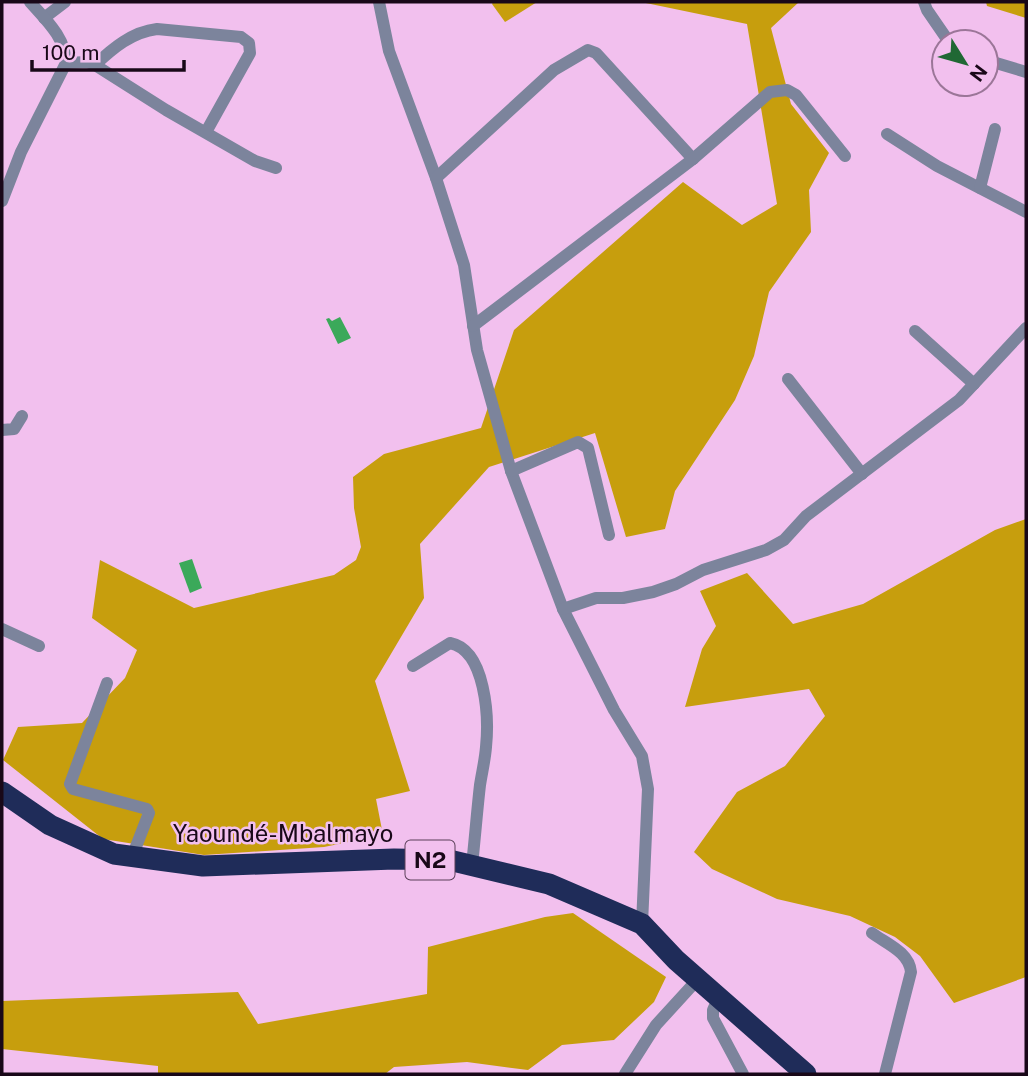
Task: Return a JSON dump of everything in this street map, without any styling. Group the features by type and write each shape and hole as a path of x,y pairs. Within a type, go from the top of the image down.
{"highway":[{"name":"Yaoundé-Mbalmayo","path":"4,800 79,840 114,854 132,857 203,866 394,859 449,860 549,884 642,924 676,960 806,1074"}],"street":[{"path":"2,201 21,152 66,63 66,50 53,28 30,2"},
{"path":"44,18 65,2"},
{"path":"379,2 389,51 436,178 464,265 477,351 510,471 563,609 614,710 642,756 648,789 642,924"},
{"path":"924,2 939,28"},
{"path":"95,65 112,49 145,30 241,37 249,43 250,53 206,132"},
{"path":"436,178 554,70 588,50 596,53 693,159"},
{"path":"66,63 87,62 95,65 255,161 276,168"},
{"path":"1000,64 1026,72"},
{"path":"473,326 693,159 770,92 787,90 796,95 845,156"},
{"path":"980,188 995,129"},
{"path":"887,134 937,166 1026,212"},
{"path":"563,609 596,598 653,592 703,570 766,550 784,540 806,516 959,400 1026,328"},
{"path":"915,331 974,384"},
{"path":"788,379 862,474"},
{"path":"2,430 14,429 22,415"},
{"path":"510,471 578,442 584,443 588,448 609,535"},
{"path":"2,629 38,646"},
{"path":"413,666 450,643 459,645 474,661 482,686 486,711 486,747 472,865"},
{"path":"107,683 70,784 73,789 147,809 149,813 132,857"},
{"path":"872,933 906,956 911,972 885,1074"},
{"path":"625,1074 656,1026 698,979"},
{"path":"719,996 713,1010 713,1018 743,1074"}],"shaded area":[{"path":"493,2 537,2 505,22"},
{"path":"641,2 799,2 771,28 791,104 829,153 809,190 811,232 769,292 754,356 735,400 675,491 665,529 626,537 595,433 489,467 420,544 424,598 375,681 410,791 376,799 383,835 324,847 204,855 103,839 3,760 18,727 82,723 125,678 137,650 92,618 100,560 194,608 334,575 356,560 361,547 354,508 353,477 384,454 481,428 514,330 683,182 742,225 777,204 747,24"},
{"path":"986,2 1026,2 1026,18 987,6"},
{"path":"340,317 351,338 338,344 326,319 332,321"},
{"path":"1026,519 1026,977 954,1003 920,956 895,937 850,916 777,899 712,869 694,852 737,792 785,766 825,716 809,689 685,707 702,649 716,626 700,591 747,573 793,624 863,604 995,530"},
{"path":"192,559 202,588 190,593 179,563"},
{"path":"573,913 666,977 654,1002 614,1040 562,1045 528,1070 467,1062 394,1067 385,1074 158,1074 158,1066 2,1049 2,1001 238,992 258,1024 427,994 428,947 545,917"}]}
